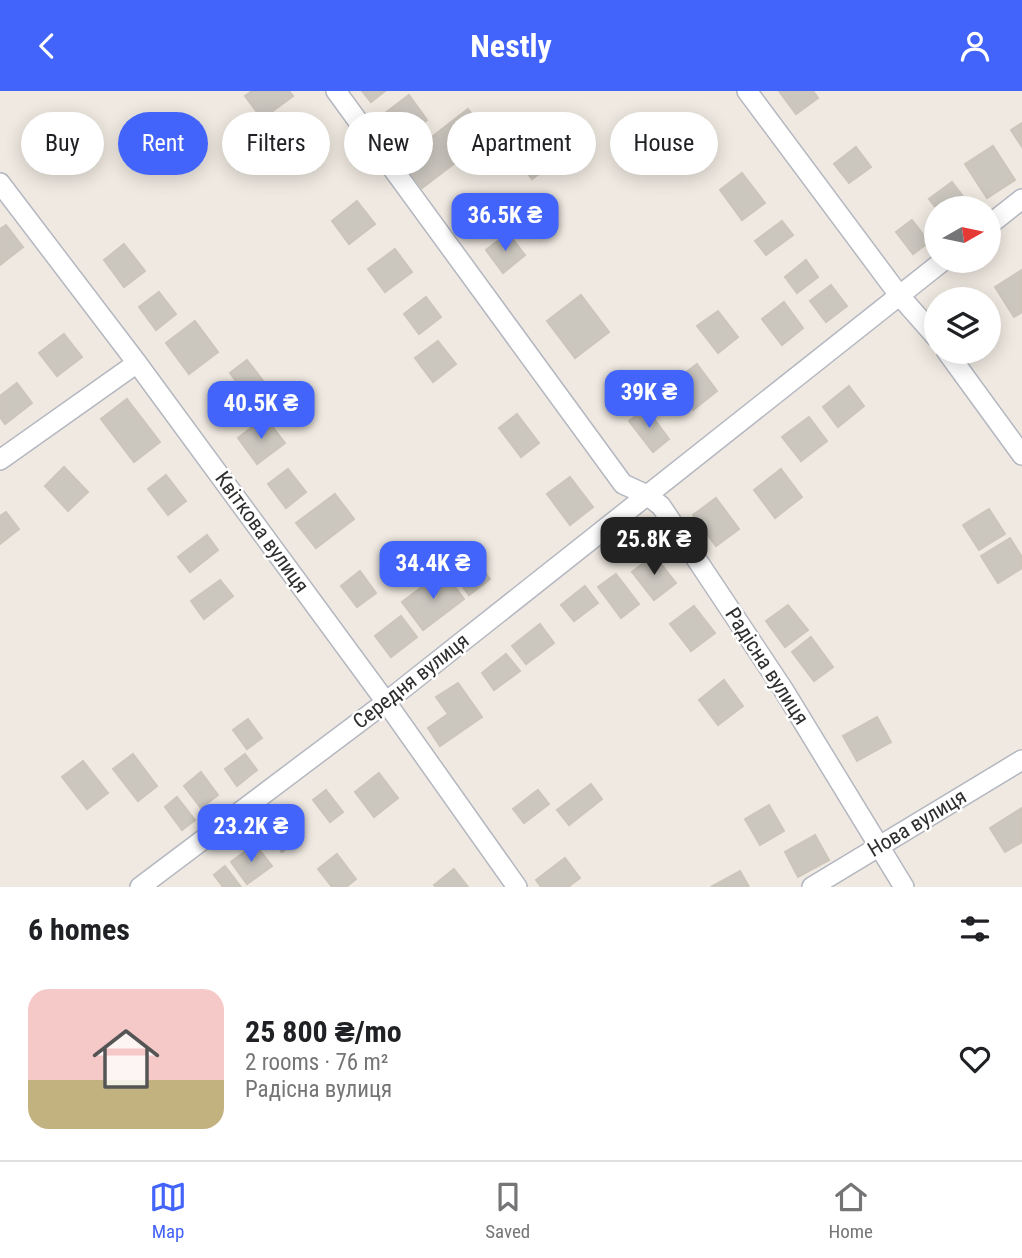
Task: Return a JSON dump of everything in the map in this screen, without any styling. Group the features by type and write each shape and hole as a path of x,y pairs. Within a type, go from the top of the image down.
{"street":[{"name":"Радісна вулиця","path":"336,91 623,484 647,495 661,506 783,689 904,887"},
{"path":"747,91 899,295 924,323"},
{"name":"Квіткова вулиця","path":"0,183 137,363 386,702 517,887"},
{"path":"1001,216 1022,199"},
{"name":"Середня вулиця","path":"140,887 386,702 927,273"},
{"path":"0,460 137,363"},
{"path":"956,364 1022,456"},
{"name":"Нова вулиця","path":"812,887 1022,760"}],"building":[{"path":"252,91 289,91 293,96 271,112 257,112 245,96"},
{"path":"362,91 385,91 371,102"},
{"path":"779,91 813,91 818,98 796,114"},
{"path":"409,95 421,112 387,112"},
{"path":"1022,123 1022,147 1011,130"},
{"path":"447,125 447,169 422,188 412,175 433,175 433,136"},
{"path":"993,146 1015,180 990,196 986,196 965,164"},
{"path":"856,147 871,167 849,183 834,164"},
{"path":"742,173 765,203 742,220 720,190"},
{"path":"952,182 963,196 933,196"},
{"path":"357,201 375,224 349,244 332,221"},
{"path":"912,220 924,236 924,246 913,254 896,232"},
{"path":"782,221 793,235 766,255 755,241"},
{"path":"6,225 23,247 0,265 0,229"},
{"path":"508,233 525,255 503,273 486,250"},
{"path":"124,244 145,271 124,287 104,260"},
{"path":"395,249 412,272 385,292 368,269"},
{"path":"806,260 818,277 797,293 785,277"},
{"path":"1022,270 1022,312 1014,317 1001,296 1001,287 995,287"},
{"path":"831,285 847,306 826,322 810,301"},
{"path":"159,292 176,314 156,330 139,307"},
{"path":"581,295 609,332 575,358 547,321"},
{"path":"426,297 441,317 419,334 404,314"},
{"path":"784,302 803,328 782,345 762,319"},
{"path":"718,311 738,337 718,353 697,326"},
{"path":"195,321 218,352 189,374 166,343"},
{"path":"64,334 82,357 57,376 39,353"},
{"path":"438,341 456,364 433,382 415,358"},
{"path":"247,360 264,382 246,395 230,373"},
{"path":"697,364 717,391 693,410 672,383"},
{"path":"17,383 32,403 5,424 0,417 0,396"},
{"path":"849,386 864,406 838,427 823,407"},
{"path":"127,399 160,442 134,462 101,419"},
{"path":"646,408 669,439 653,452 629,421"},
{"path":"517,414 539,443 521,457 499,428"},
{"path":"265,417 285,443 257,464 238,438"},
{"path":"809,417 827,441 801,461 782,437"},
{"path":"64,467 88,492 68,511 45,486"},
{"path":"288,469 306,492 286,508 268,484"},
{"path":"781,469 802,497 775,518 754,490"},
{"path":"166,475 186,501 168,515 148,489"},
{"path":"570,477 593,507 570,525 547,494"},
{"path":"335,494 354,519 316,548 296,523"},
{"path":"716,498 739,529 716,546 693,515"},
{"path":"989,509 1005,534 979,550 963,525"},
{"path":"6,512 19,529 0,544 0,516"},
{"path":"207,535 218,550 190,572 178,557"},
{"path":"1010,538 1022,557 1022,568 998,583 981,556"},
{"path":"472,555 490,579 469,595 451,571"},
{"path":"654,555 676,583 654,600 632,572"},
{"path":"360,571 376,593 357,607 341,586"},
{"path":"443,571 464,599 423,630 402,602"},
{"path":"616,574 639,604 621,618 598,587"},
{"path":"220,580 233,596 204,619 191,601"},
{"path":"585,586 598,603 574,621 561,605"},
{"path":"788,605 808,630 785,647 766,621"},
{"path":"694,606 715,633 691,651 670,624"},
{"path":"401,616 417,637 391,657 375,636"},
{"path":"540,624 554,643 526,664 512,646"},
{"path":"811,637 833,667 814,681 792,652"},
{"path":"506,654 520,671 494,690 482,673"},
{"path":"724,680 743,706 718,725 699,700"},
{"path":"458,683 482,717 440,746 428,728 448,714 436,697"},
{"path":"877,717 891,742 857,761 843,736"},
{"path":"248,719 262,738 247,749 233,730"},
{"path":"133,754 157,786 138,801 113,769"},
{"path":"245,754 257,770 237,786 225,769"},
{"path":"83,761 108,793 87,809 62,777"},
{"path":"201,772 218,795 201,808 184,786"},
{"path":"379,773 398,798 374,817 355,792"},
{"path":"591,784 602,799 569,825 557,810"},
{"path":"326,790 343,812 330,822 313,800"},
{"path":"538,790 549,804 524,823 513,809"},
{"path":"177,797 195,820 182,830 165,807"},
{"path":"769,805 784,831 760,845 745,819"},
{"path":"1022,808 1022,842 1005,852 990,828"},
{"path":"282,823 296,841 282,852 268,834"},
{"path":"815,835 829,860 798,877 785,852"},
{"path":"255,844 272,866 247,884 231,862"},
{"path":"337,854 356,879 346,887 332,887 318,869"},
{"path":"565,858 580,878 568,887 541,887 536,880"},
{"path":"225,866 241,887 223,887 214,875"},
{"path":"454,869 468,887 434,885"},
{"path":"740,871 749,887 711,887"}]}
